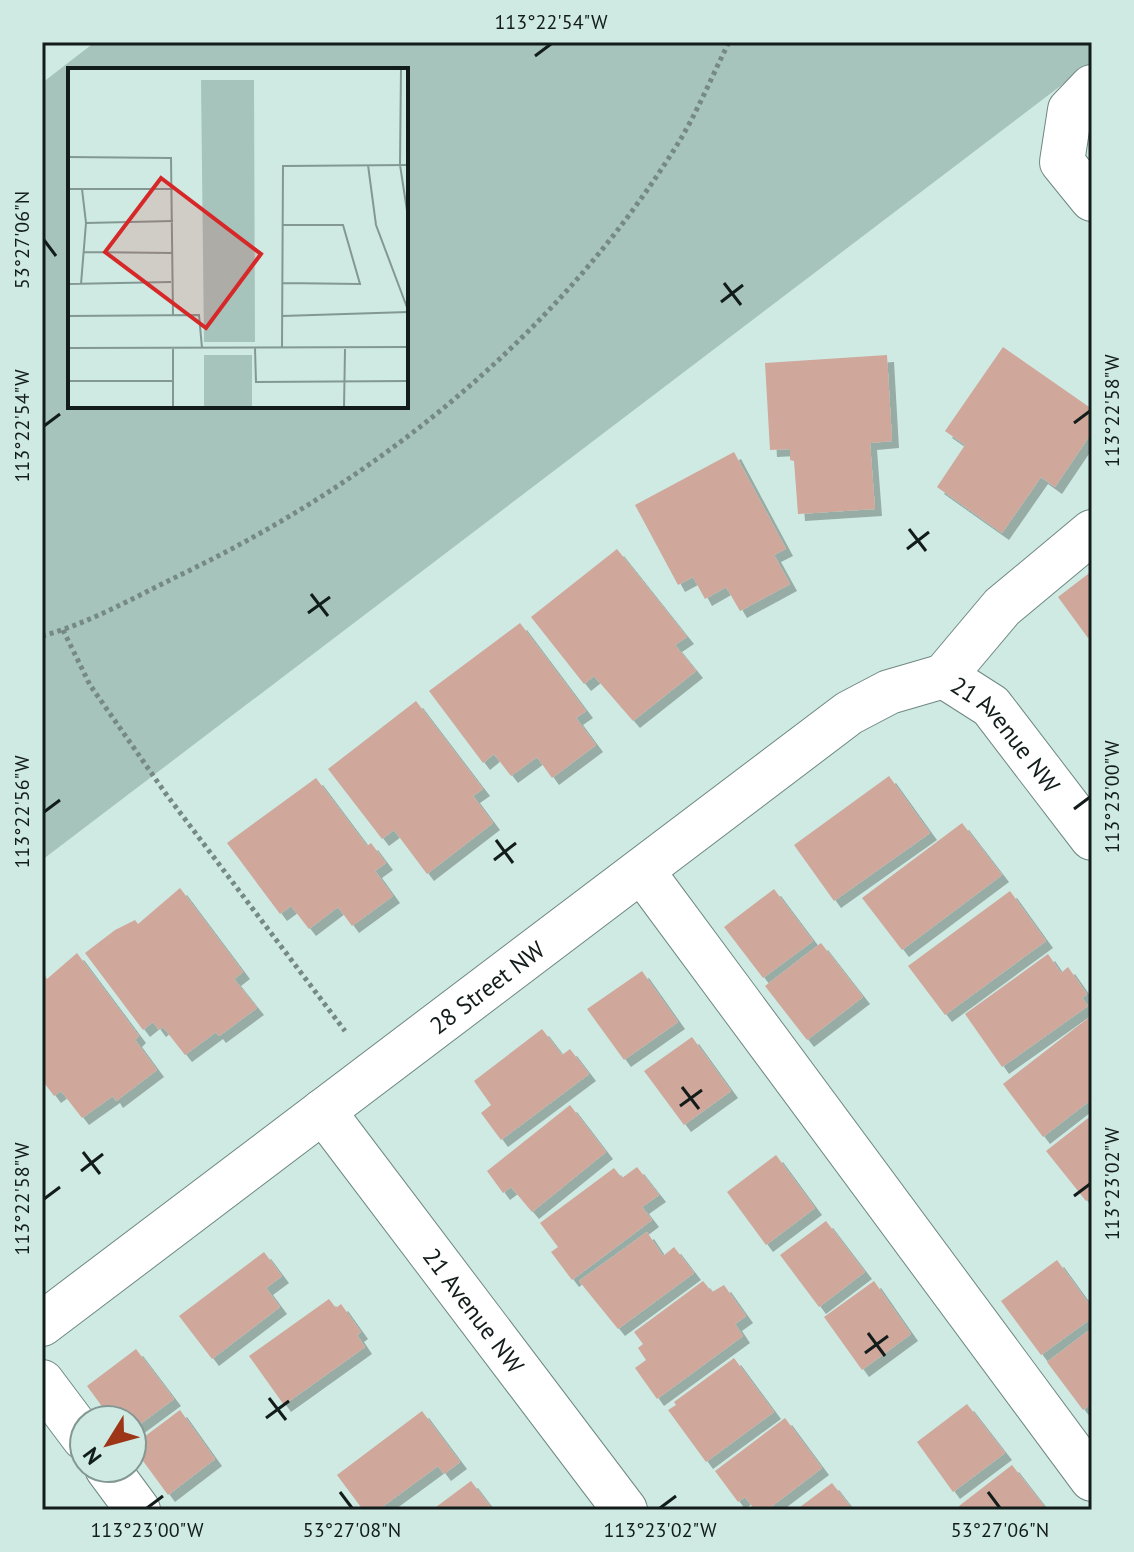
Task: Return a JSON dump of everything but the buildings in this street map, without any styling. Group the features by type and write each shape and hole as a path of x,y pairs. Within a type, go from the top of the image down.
{"street":[{"path":"1092,87 1070,110 1062,162 1092,199"},
{"path":"944,676 1002,607 1092,532"},
{"name":"21 Avenue NW","path":"944,676 991,706 1092,838"},
{"name":"28 Street NW","path":"42,1324 849,713 889,692 944,676"},
{"path":"642,871 1092,1479"},
{"name":"21 Avenue NW","path":"323,1111 625,1510"},
{"path":"42,1382 68,1417"},
{"path":"119,1484 138,1510"}],"path":[{"path":"42,636 63,630 213,559 298,514 364,469 487,372 588,268 678,144 729,42"},
{"path":"63,630 90,685 166,794 377,1073"}],"green space":[{"path":"95,42 1092,42 1092,62 42,860 42,83"}]}
